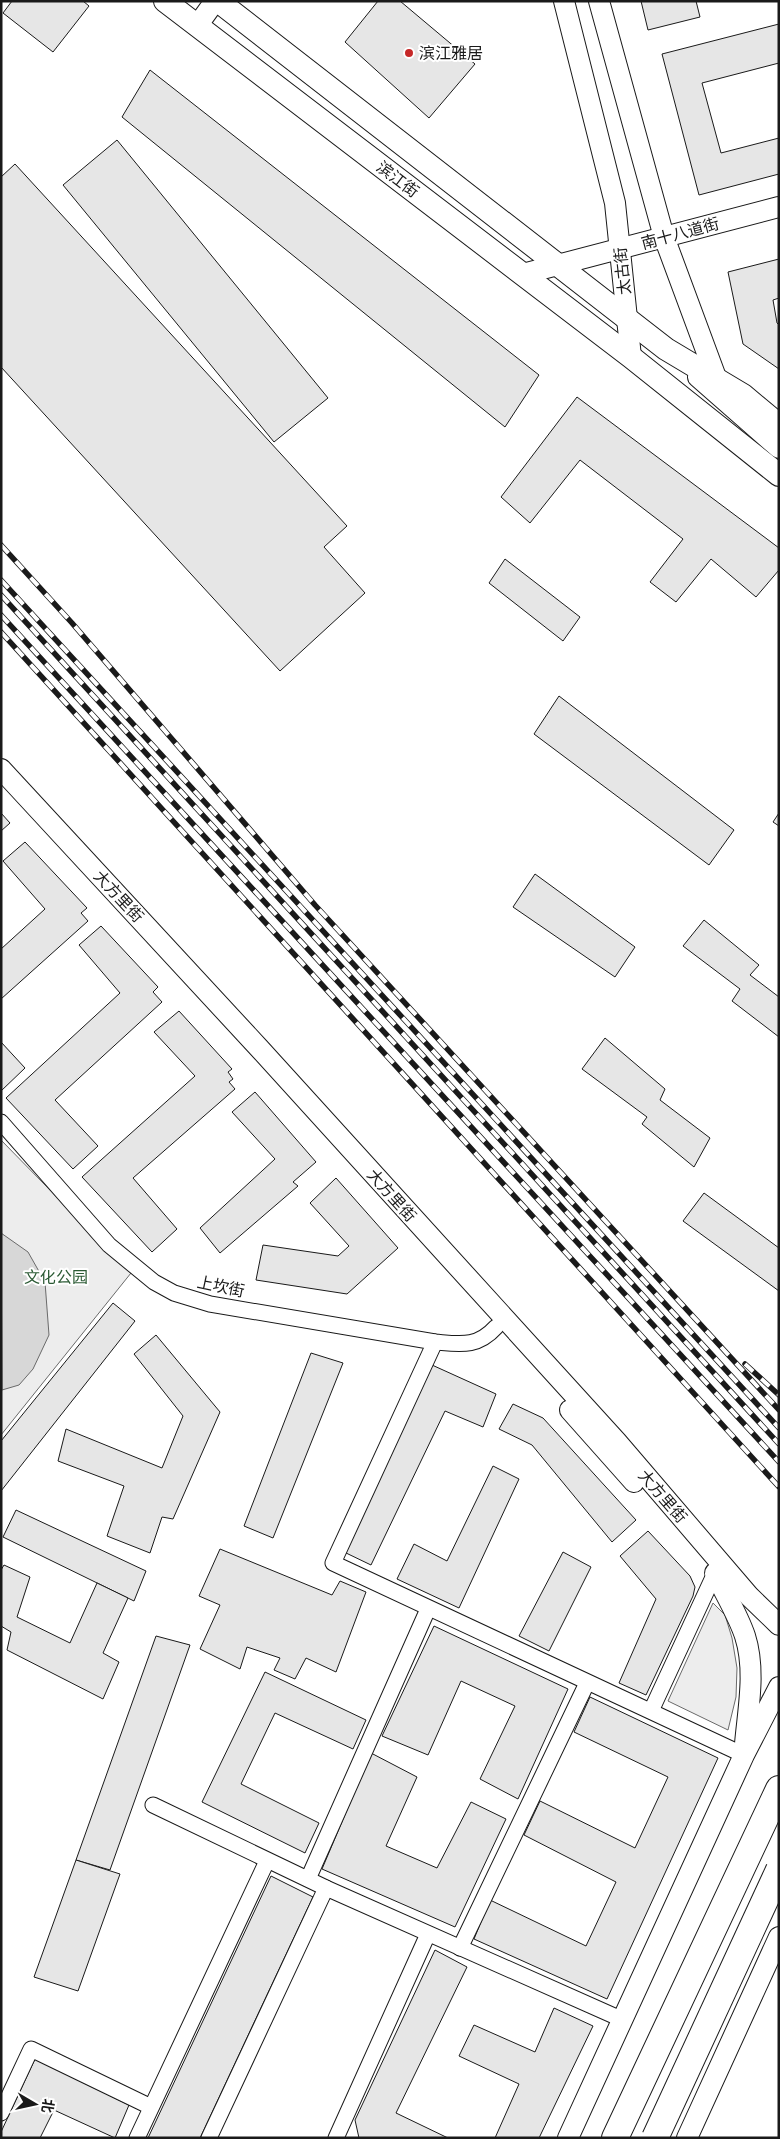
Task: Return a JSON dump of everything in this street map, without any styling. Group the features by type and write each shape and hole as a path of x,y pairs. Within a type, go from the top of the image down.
{"highway":[{"path":"615,2138 779,1789"},
{"path":"655,2138 779,1870"}],"main road":[{"name":"滨江街","path":"165,1 631,357"},
{"path":"197,26 215,1"},
{"name":"滨江街","path":"218,1 666,349"},
{"name":"太古街","path":"564,1 615,203 631,357"},
{"path":"599,1 664,237 717,380"},
{"name":"南十八道街","path":"522,274 779,208"},
{"path":"666,349 743,395 779,425"},
{"path":"666,349 779,448"},
{"path":"631,357 779,476"},
{"name":"大方里街","path":"1,769 252,1040 578,1398 749,1596 779,1625"},
{"name":"大方里街","path":"1,786 496,1327 761,1624 779,1639"},
{"path":"715,1573 745,1636 750,1664 750,1687 744,1755"},
{"path":"568,2138 621,2019 744,1755 779,1687"},
{"path":"687,2138 779,1937"}],"street":[{"name":"上坎街","path":"1,1122 109,1245 154,1282 174,1293 210,1304 434,1342 465,1345 486,1339 496,1327"},
{"path":"434,1342 333,1563 586,1683 744,1755"},
{"path":"651,1711 715,1573"},
{"path":"308,1879 428,1609"},
{"path":"460,1948 586,1683"},
{"path":"153,1805 326,1888 621,2019"},
{"path":"137,2138 267,1861"},
{"path":"209,2138 326,1888"},
{"path":"336,2138 428,1934"},
{"path":"1,2113 31,2049 151,2107"}],"green space":[{"name":"文化公园","path":"1,1140 131,1273 1,1435"},
{"path":"713,1603 725,1615 732,1638 737,1668 736,1697 728,1730 668,1701"}],"shaded area":[{"path":"1,1233 28,1252 45,1282 49,1335 33,1369 19,1385 2,1390"}],"building":[{"path":"12,1 83,1 89,6 53,52 3,13"},
{"name":"滨江雅居","path":"378,1 400,1 475,64 429,118 345,42"},
{"path":"641,1 696,1 700,17 648,30"},
{"path":"779,24 779,63 702,83 721,153 779,138 779,174 699,195 662,54"},
{"path":"150,70 539,375 505,427 122,117"},
{"path":"117,140 328,398 274,442 63,185"},
{"path":"15,164 347,526 324,547 365,593 280,671 1,367 1,177"},
{"path":"779,259 779,298 773,300 779,325 779,369 743,344 728,272"},
{"path":"577,397 779,548 779,570 756,597 711,559 676,602 650,582 683,539 580,460 530,523 501,497"},
{"path":"505,559 580,617 563,641 489,583"},
{"path":"559,696 734,830 709,865 534,734"},
{"path":"1,813 10,823 1,831"},
{"path":"779,813 779,826 773,822"},
{"path":"25,842 87,908 81,913 88,921 1,999 1,949 45,909 3,861"},
{"path":"535,874 635,947 615,977 513,907"},
{"path":"704,920 759,965 750,975 779,997 779,1037 732,1001 740,989 683,946"},
{"path":"101,926 158,987 153,992 162,1002 55,1100 98,1146 73,1169 6,1098 120,993 79,945"},
{"path":"179,1011 232,1069 228,1072 233,1079 229,1082 235,1089 133,1178 177,1229 152,1252 82,1177 195,1076 154,1032"},
{"path":"605,1038 665,1089 660,1100 710,1138 694,1167 642,1124 647,1117 582,1069"},
{"path":"1,1042 25,1068 1,1091"},
{"path":"255,1092 316,1162 293,1182 298,1186 220,1253 200,1228 275,1159 232,1112"},
{"path":"336,1178 398,1248 347,1294 256,1280 263,1245 338,1256 349,1246 310,1203"},
{"path":"704,1193 779,1248 779,1291 683,1221"},
{"path":"113,1303 135,1321 1,1491 1,1441"},
{"path":"156,1335 220,1412 173,1519 162,1517 150,1553 107,1536 124,1486 58,1461 66,1429 162,1468 183,1416 134,1354"},
{"path":"311,1353 343,1363 273,1538 244,1526"},
{"path":"432,1365 496,1394 483,1427 445,1411 371,1565 344,1552"},
{"path":"513,1404 543,1418 636,1520 612,1542 532,1445 499,1429"},
{"path":"493,1466 519,1479 459,1608 397,1579 414,1544 447,1561"},
{"path":"16,1510 146,1571 134,1601 3,1537"},
{"path":"648,1531 690,1576 695,1587 693,1596 646,1695 619,1683 656,1599 620,1556"},
{"path":"220,1549 332,1595 340,1581 366,1592 336,1672 306,1658 295,1679 274,1670 280,1658 247,1647 240,1669 200,1649 220,1605 199,1596"},
{"path":"563,1552 591,1567 549,1651 519,1636"},
{"path":"4,1565 30,1577 17,1617 70,1643 97,1583 128,1598 103,1653 119,1662 103,1699 7,1650 11,1632 1,1626 1,1570"},
{"path":"434,1626 568,1689 518,1799 480,1779 515,1706 461,1681 428,1755 382,1736"},
{"path":"156,1636 190,1645 110,1870 76,1860"},
{"path":"265,1672 366,1720 353,1749 275,1713 241,1784 319,1823 305,1853 202,1802"},
{"path":"590,1697 718,1758 607,1999 474,1939 490,1900 586,1946 616,1882 524,1835 540,1801 635,1848 668,1777 574,1732"},
{"path":"371,1753 417,1777 386,1846 437,1868 471,1802 506,1819 455,1927 322,1869"},
{"path":"76,1860 120,1874 78,1991 34,1977"},
{"path":"271,1876 313,1897 200,2138 148,2138"},
{"path":"435,1950 467,1967 396,2113 448,2138 359,2138 355,2120"},
{"path":"554,2008 593,2026 539,2138 495,2138 519,2084 459,2056 474,2025 535,2052"},
{"path":"35,2059 129,2105 115,2138 54,2110 40,2138 1,2138 1,2132"}],"railway":[{"path":"1,545 72,623 315,905 779,1410"},
{"path":"1,580 779,1428"},
{"path":"1,595 779,1444"},
{"path":"1,615 779,1462"},
{"path":"1,632 779,1487"},
{"path":"745,1364 779,1395"}],"place":[{"name":"滨江雅居","path":"409,53"}]}
